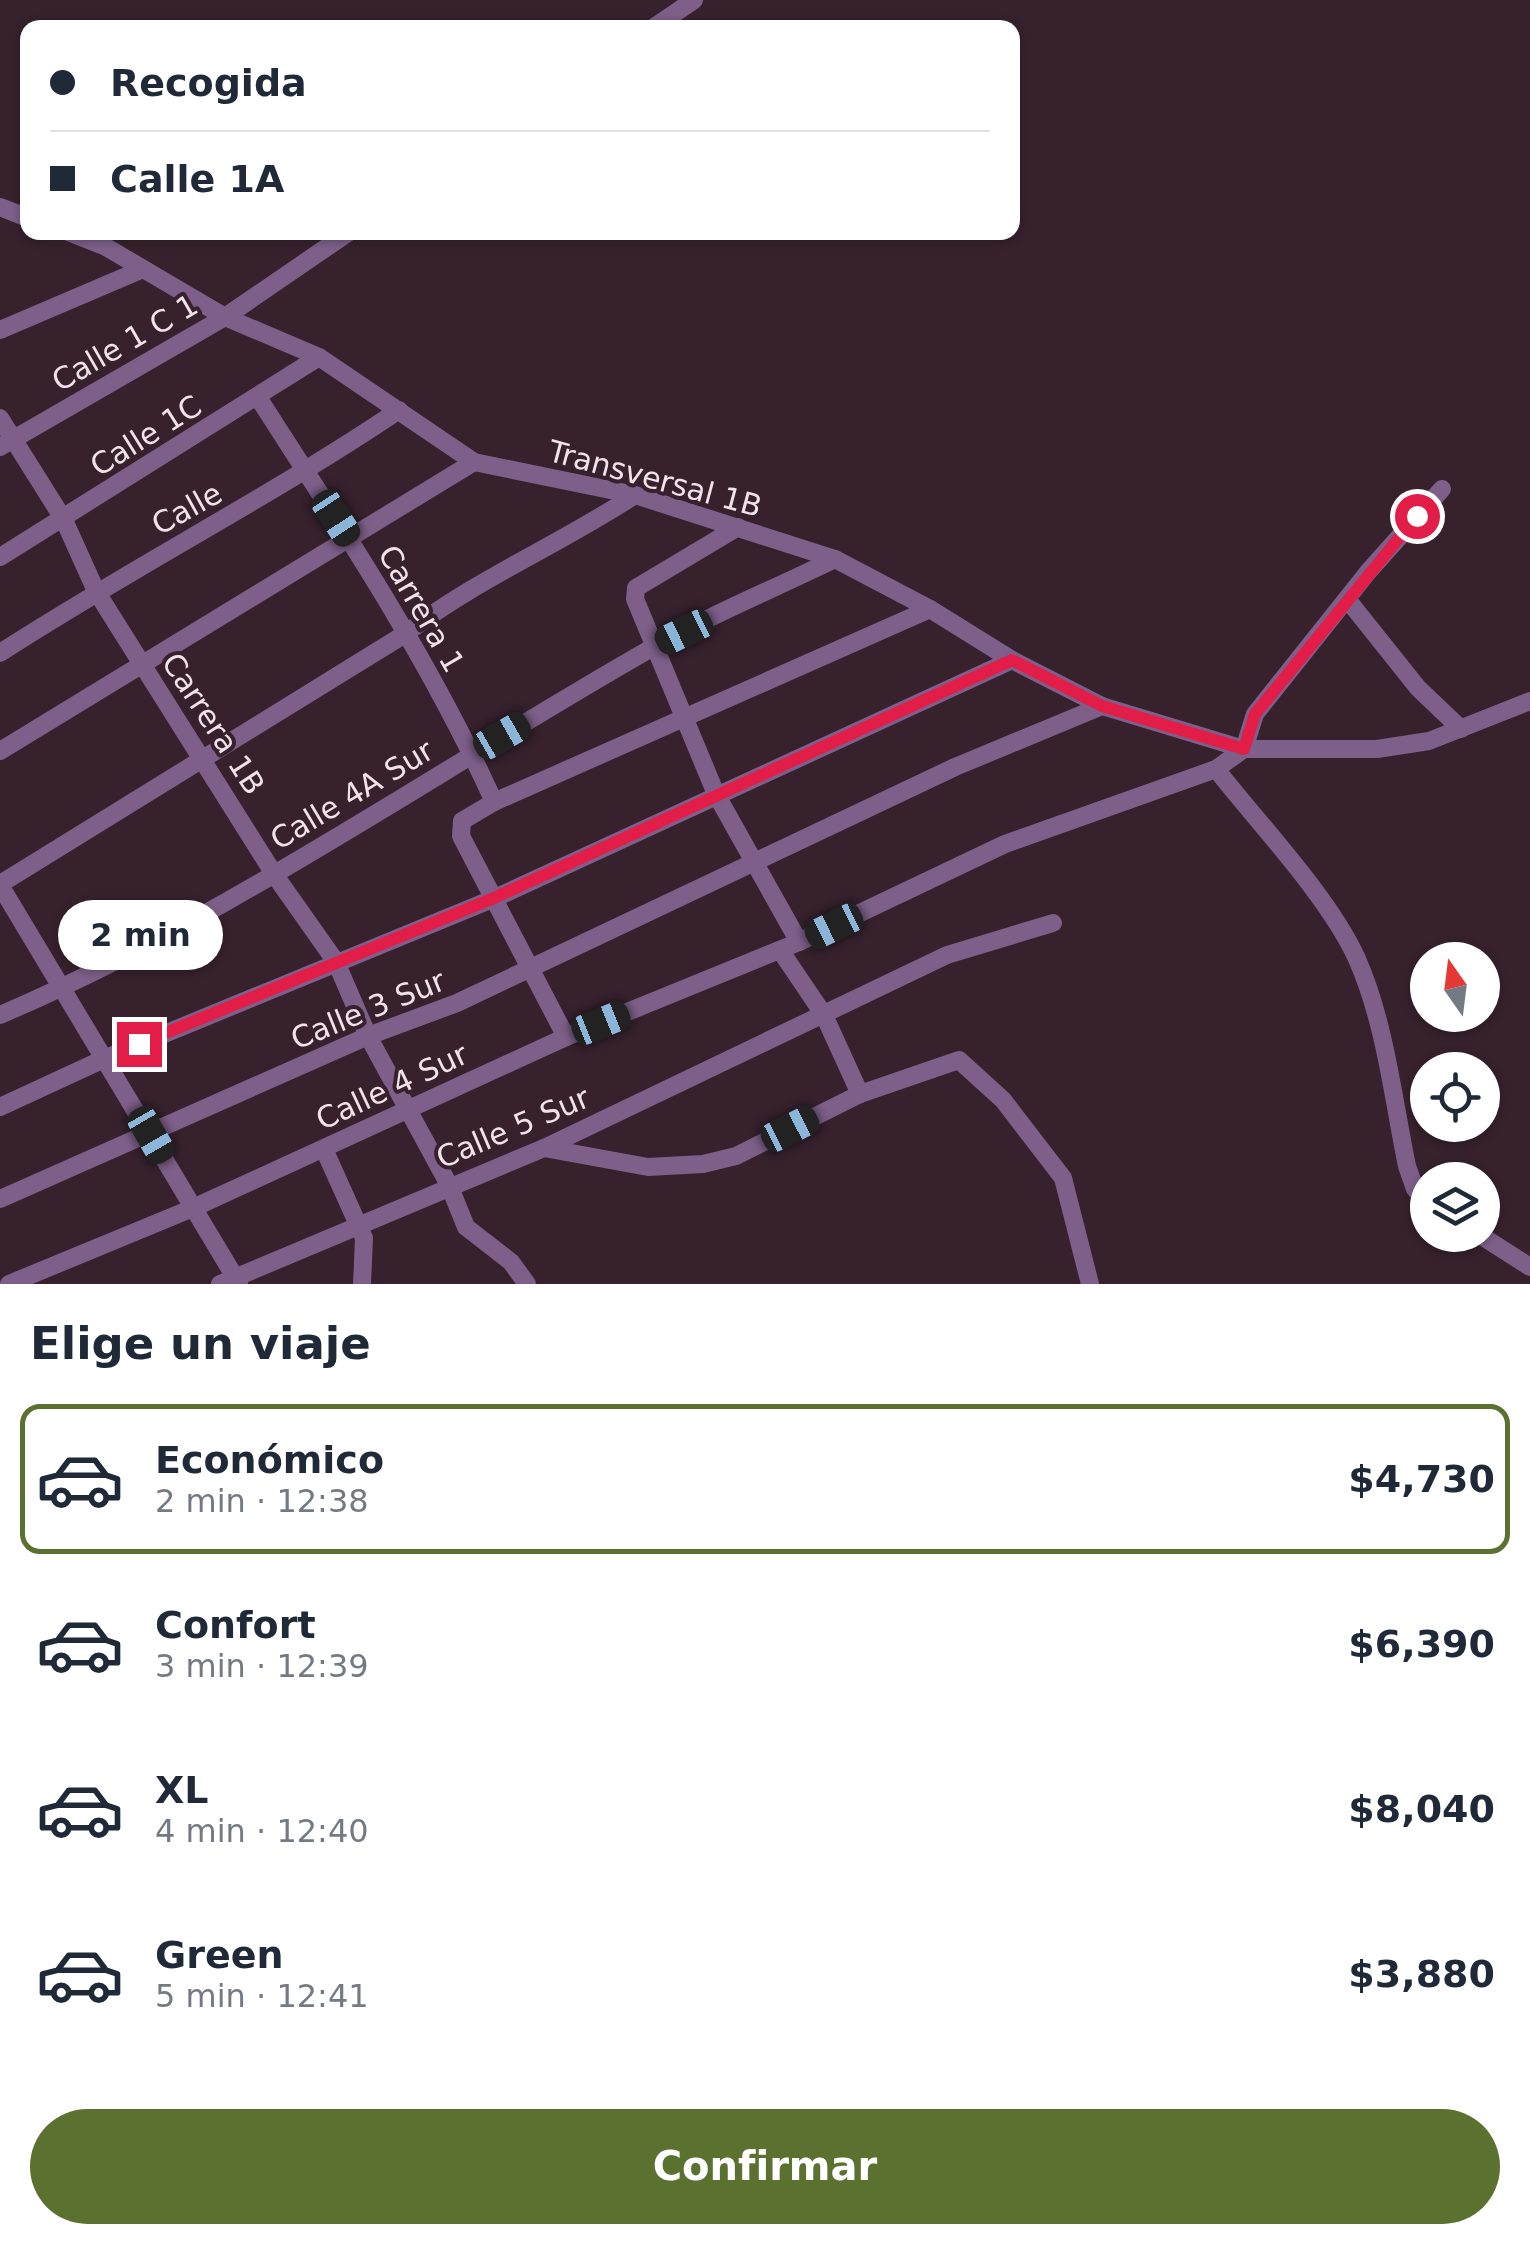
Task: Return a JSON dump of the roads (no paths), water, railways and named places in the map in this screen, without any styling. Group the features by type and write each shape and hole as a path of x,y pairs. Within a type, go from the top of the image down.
{"street":[{"path":"665,20 694,0"},
{"name":"Transversal 1B","path":"88,240 225,317 318,357 474,462 635,495 835,560 1102,706 1244,749 1377,749 1429,741 1530,701"},
{"name":"Calle 1 C 1","path":"7,443 225,317 338,240"},
{"path":"0,330 143,269"},
{"name":"Calle 1C","path":"0,557 259,398 318,357"},
{"name":"Carrera 1","path":"259,398 405,634 472,753 494,802"},
{"name":"Calle","path":"0,653 96,591 306,473 399,410"},
{"name":"Carrera 1B","path":"0,418 7,443 64,520 96,591 274,874 336,962 368,1036 411,1110 466,1227 511,1262 527,1284"},
{"path":"0,751 474,462"},
{"path":"1244,749 1255,714 1442,489"},
{"path":"232,1282 65,987 0,885 405,634 457,594 582,530 635,495"},
{"path":"738,527 636,588 682,719 716,794 800,942"},
{"name":"Calle 4A Sur","path":"0,1015 65,987 274,874 654,646 835,560"},
{"path":"1348,599 1418,688 1461,728"},
{"path":"566,1037 460,829 468,816 930,609"},
{"path":"0,1108 106,1058 494,898 1012,660"},
{"name":"Calle 3 Sur","path":"0,1199 368,1036 457,1003 954,767 1102,706"},
{"name":"Calle 4 Sur","path":"9,1284 324,1150 566,1037 800,942 1005,844 1216,769 1244,749"},
{"path":"1216,769 1338,926 1356,956 1370,992 1410,1176"},
{"name":"Calle 5 Sur","path":"232,1282 449,1185 544,1148 948,955 1053,923"},
{"path":"780,950 824,1014 860,1094"},
{"path":"544,1148 648,1168 702,1164 736,1156 860,1094 959,1060 1003,1100 1063,1178 1090,1284"},
{"path":"324,1150 360,1226 362,1284"},
{"path":"1500,1248 1530,1268"}]}
